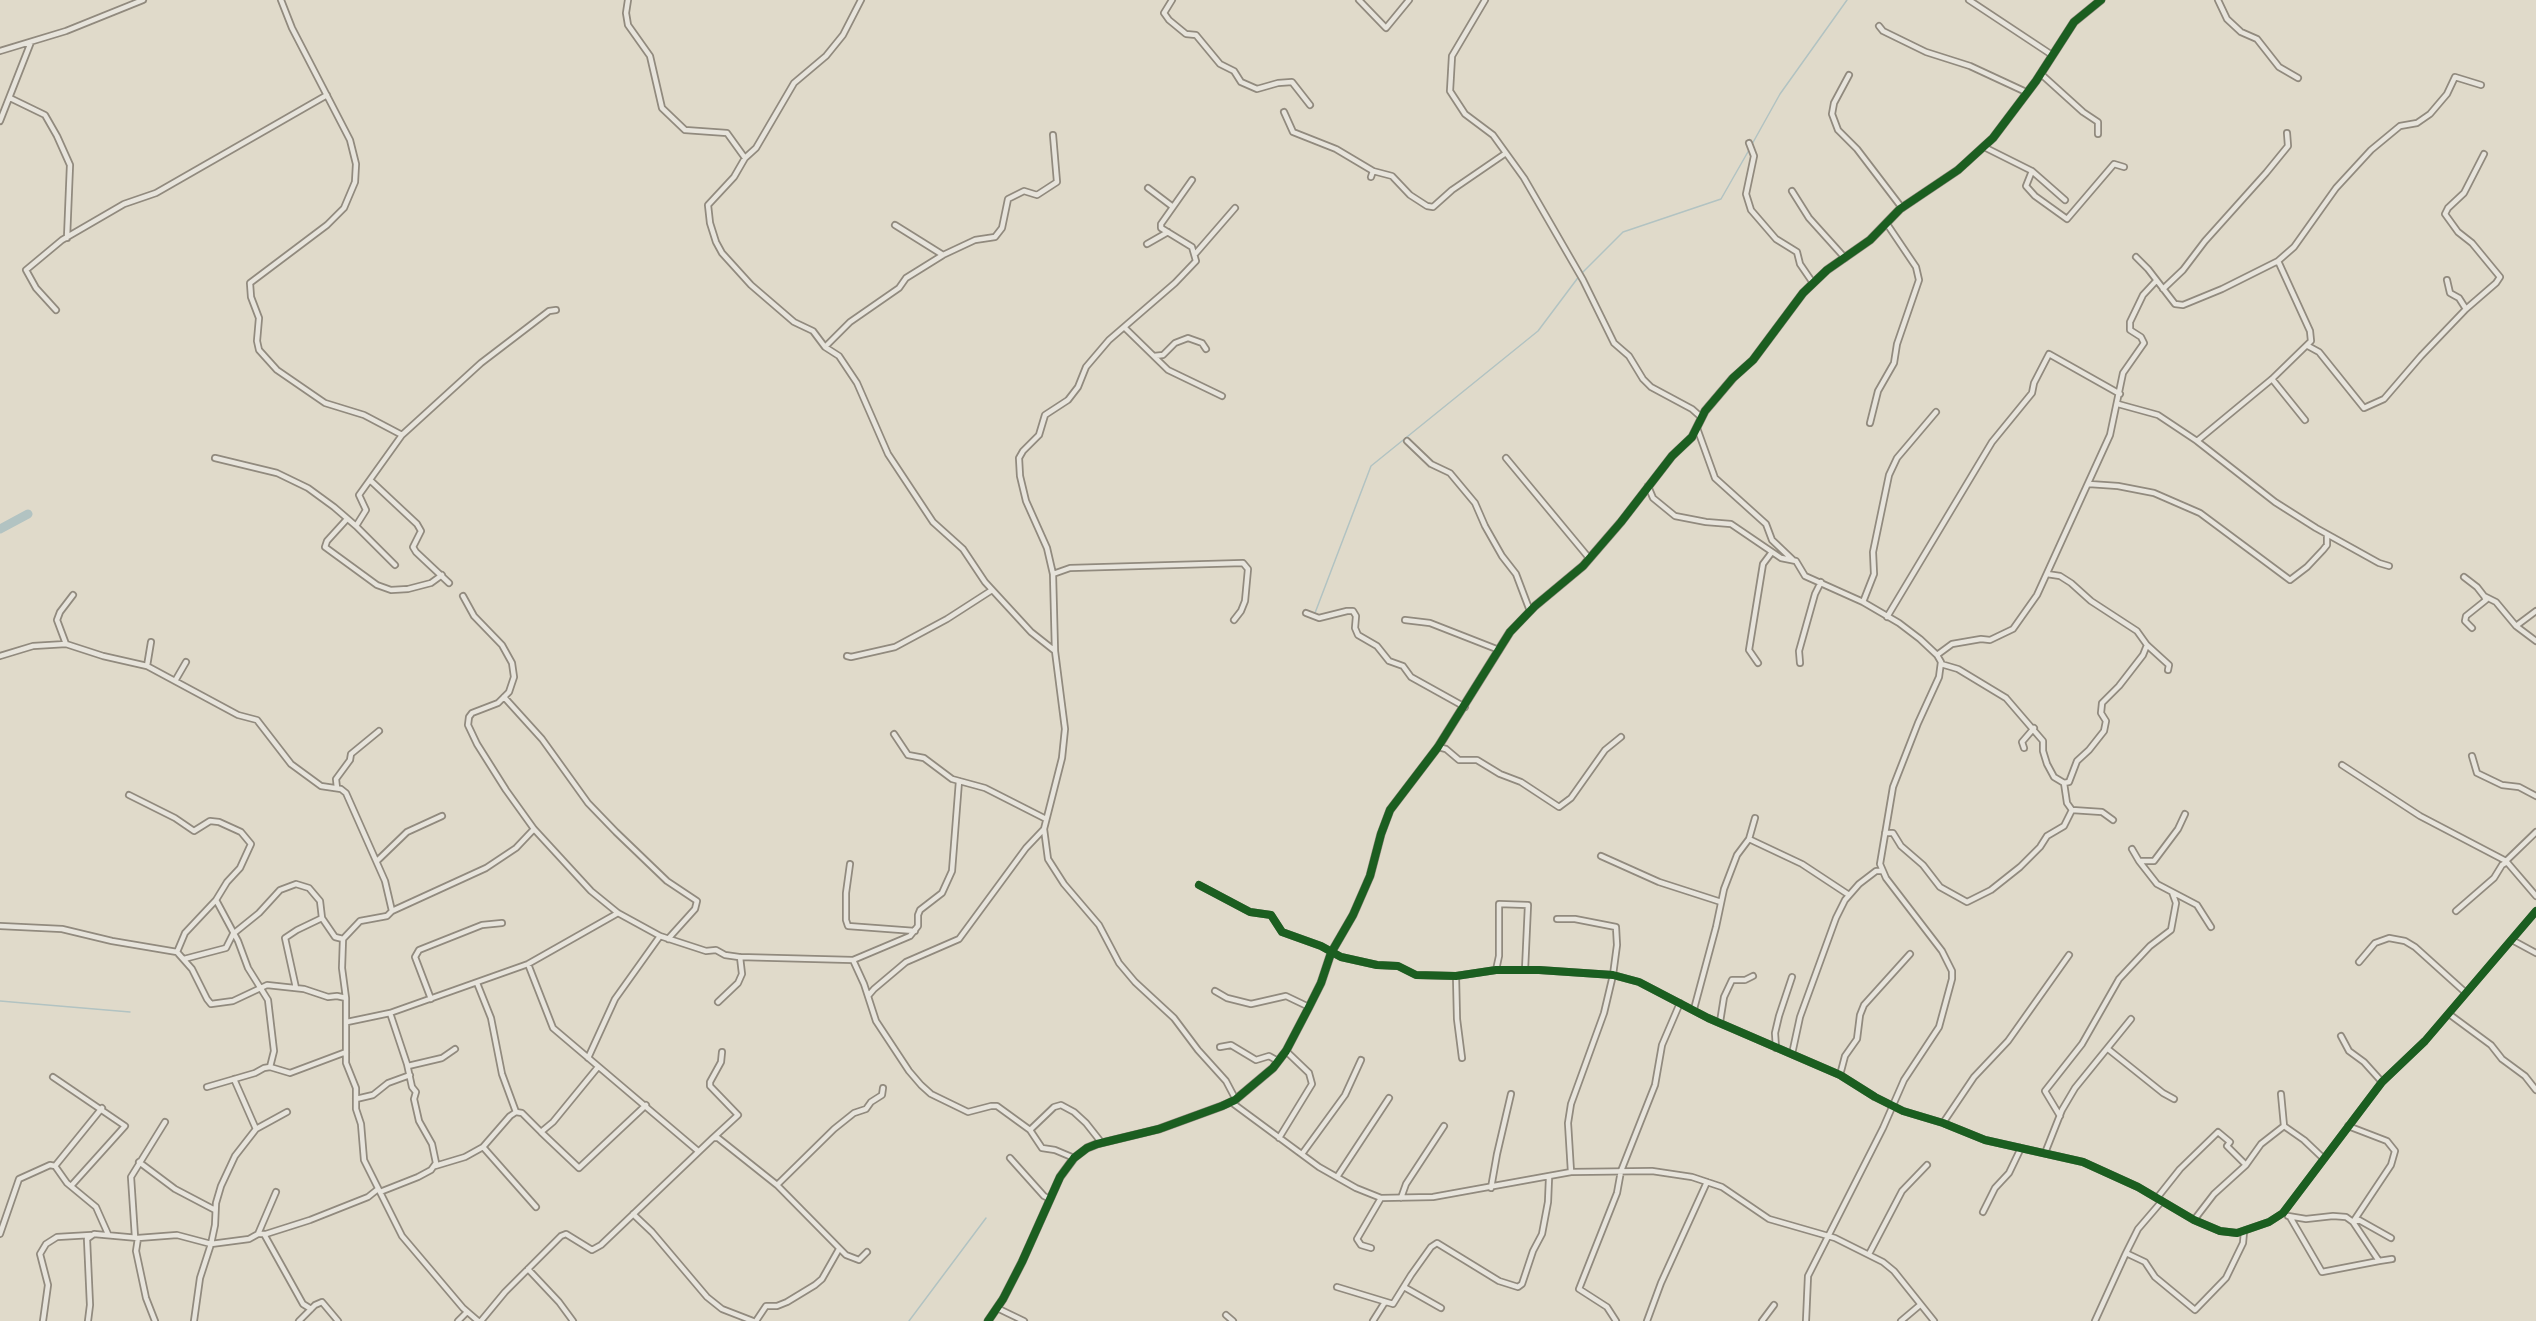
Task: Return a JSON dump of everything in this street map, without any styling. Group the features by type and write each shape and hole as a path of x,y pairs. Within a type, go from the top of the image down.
{"street":[{"path":"0,51 66,32 143,0"},
{"path":"281,0 350,140 356,164 355,182 344,208 327,225 250,284 251,297 259,318 256,341 259,350 277,370 325,403 364,415 402,435"},
{"path":"628,0 626,13 628,25 650,56 662,108 685,130 727,133 745,158"},
{"path":"861,0 843,35 826,56 794,83 756,148 745,158 734,177 723,186 708,205 710,223 722,253 751,285 794,321 813,331 825,347 839,357 856,383 888,454 933,522 963,549 992,590 1031,632 1055,651"},
{"path":"1172,0 1164,13 1169,20 1186,34 1196,35 1220,64 1234,71 1240,82 1257,89 1278,82 1292,82 1310,105"},
{"path":"1359,0 1386,28 1409,0"},
{"path":"1485,0 1452,56 1450,91 1464,114 1493,135 1524,178 1583,280 1614,343 1629,356 1643,379 1651,387 1692,409 1701,417"},
{"path":"1970,0 2052,55"},
{"path":"988,1321 1022,1262 1060,1177 1074,1158 1087,1148 1101,1142 1160,1129 1234,1101 1278,1061 1286,1051 1321,983 1331,953 1353,915 1370,876 1390,810 1465,707 1510,632 1589,558 1672,456 1688,441 1701,417 1733,378 1753,360 1813,283 1870,240 1902,208 1958,170 1984,147 2041,74 2074,22 2101,0"},
{"path":"2218,0 2227,19 2241,32 2257,39 2279,67 2298,78"},
{"path":"1879,26 1883,31 1926,52 1970,66 2026,92"},
{"path":"0,121 31,42"},
{"path":"2041,74 2083,112 2098,122 2098,134"},
{"path":"1849,75 1834,103 1832,114 1838,130 1857,148 1902,208"},
{"path":"2136,257 2175,304 2182,305 2222,289 2278,261 2294,247 2336,188 2371,150 2400,126 2417,123 2430,114 2447,94 2455,77 2481,85"},
{"path":"56,309 36,288 26,270 67,238 124,204 156,193 327,95"},
{"path":"10,98 45,115 70,165 67,238"},
{"path":"1284,112 1293,132 1336,149 1372,174 1392,176 1410,195 1427,206 1433,207 1452,190 1506,153"},
{"path":"2163,289 2183,270 2205,241 2288,146 2287,133"},
{"path":"825,347 850,322 899,288 906,278 943,255 975,240 994,237 1002,228 1008,199 1024,191 1037,195 1057,182 1053,135"},
{"path":"1749,143 1754,156 1746,194 1751,210 1776,239 1797,252 1800,264 1813,283"},
{"path":"1984,147 2032,171 2065,200"},
{"path":"2308,346 2319,352 2364,408 2384,399 2466,309 2496,283 2500,276 2472,243 2458,232 2445,214 2453,202 2464,193 2484,154"},
{"path":"2032,171 2026,186 2035,196 2067,219 2114,164 2124,167"},
{"path":"1192,180 1161,224 1161,228 1196,252"},
{"path":"1148,188 1173,207"},
{"path":"1792,191 1809,218 1845,258"},
{"path":"1235,208 1196,252 1196,261 1192,267 1109,340 1086,367 1078,387 1068,400 1045,415 1039,435 1019,458 1020,477 1026,501 1047,548 1053,574 1055,651 1064,716 1065,738 1062,758 1044,829 1047,859 1064,884 1099,925 1114,956 1135,982 1174,1018 1198,1050 1226,1081 1234,1101 1302,1154 1356,1188 1381,1198 1433,1197 1549,1178 1571,1172 1677,1173 1722,1187 1768,1219 1835,1238 1869,1254 1894,1271 1934,1321"},
{"path":"1870,423 1878,391 1894,363 1897,344 1919,280 1916,267 1887,224"},
{"path":"895,225 943,255"},
{"path":"1147,244 1168,232"},
{"path":"2197,441 2272,379 2312,341 2310,331 2278,261"},
{"path":"2447,280 2450,292 2459,298 2466,309"},
{"path":"1937,655 1952,644 1981,639 1990,640 2013,629 2029,609 2110,435 2123,373 2144,343 2130,330 2130,322 2143,295 2156,281"},
{"path":"356,526 366,510 359,495 402,435 481,363 549,311 556,310"},
{"path":"1125,328 1168,370 1222,396"},
{"path":"1150,354 1159,357 1175,343 1188,338 1202,343 1206,349"},
{"path":"1887,616 1992,442 2032,393 2034,382 2049,354 2120,394"},
{"path":"2272,379 2305,420"},
{"path":"2118,404 2158,416 2197,441 2275,502 2327,534 2379,563 2389,566"},
{"path":"1863,603 1874,574 1873,552 1889,476 1898,458 1936,412"},
{"path":"1697,428 1715,478 1766,524 1772,540 1800,566 1804,576 1821,582 1887,616 1920,639 1937,655 1941,664 1939,677 1893,787 1880,864 1882,871 1942,951 1952,971 1952,979 1939,1027 1904,1080 1808,1276 1806,1321"},
{"path":"1407,441 1431,464 1450,473 1475,503 1502,556 1516,574 1530,611"},
{"path":"1688,441 1701,444"},
{"path":"214,458 277,473 308,488 356,526 395,565"},
{"path":"1506,458 1589,558"},
{"path":"370,480 417,524 421,531 413,547 449,583"},
{"path":"2089,483 2154,493 2200,513 2290,580 2307,567 2323,550 2327,545 2327,534"},
{"path":"1648,486 1653,498 1675,516 1731,524 1781,558 1793,560"},
{"path":"347,519 327,541 325,547 378,585 391,590 408,589 431,583 442,575"},
{"path":"1758,663 1749,650 1763,564 1772,552"},
{"path":"1053,574 1070,568 1243,563 1248,569 1245,601 1241,611 1233,620"},
{"path":"2047,574 2060,576 2091,601 2137,631 2147,645 2169,665 2168,670"},
{"path":"2464,577 2484,596 2496,602 2516,626 2536,641"},
{"path":"1800,663 1799,651 1815,594 1821,582"},
{"path":"848,656 895,647 947,619 992,590"},
{"path":"66,644 57,620 73,595"},
{"path":"463,596 474,616 502,645 512,663 514,677 509,692 498,703 485,710 472,713 469,717 468,725 488,764 534,829 591,891 618,913 668,939 706,951 716,950 725,955 740,957 853,960 904,939 915,931 920,910 942,893 949,881 959,781"},
{"path":"2472,628 2465,621 2466,616 2486,600 2484,596"},
{"path":"1306,613 1319,618 1347,611 1355,613 1355,628 1358,635 1377,646 1389,661 1403,666 1411,677 1465,707"},
{"path":"2516,626 2536,611"},
{"path":"1405,620 1430,623 1499,650"},
{"path":"147,666 151,642"},
{"path":"0,656 33,645 66,644 103,656 147,666 238,715 257,720 291,764 321,786 337,788 346,793 377,861 392,911"},
{"path":"2064,783 2069,782 2077,761 2104,731 2106,721 2101,712 2102,703 2119,686 2143,655 2147,645"},
{"path":"175,681 186,662"},
{"path":"1941,664 1958,669 1998,692 2034,728 2043,741 2043,751 2054,777 2064,783"},
{"path":"504,697 542,739 588,803 667,881 697,901 695,909 668,939"},
{"path":"2024,748 2022,742 2034,728"},
{"path":"337,788 336,778 350,760 351,754 379,732"},
{"path":"894,734 908,755 924,758 952,779 985,788 1046,819"},
{"path":"1438,747 1446,749 1459,760 1477,760 1489,769 1527,786 1559,807 1571,798 1599,757 1621,737"},
{"path":"2472,756 2477,772 2502,785 2520,787 2536,796"},
{"path":"2342,765 2420,816 2506,862 2536,896"},
{"path":"2064,783 2067,803 2072,810"},
{"path":"129,795 175,818 194,831 200,830 210,821 232,827 247,838 251,844 240,868 227,882 216,900 185,933 177,952"},
{"path":"1885,833 1893,833 1901,846 1923,865 1940,887 1967,903 1991,890 2020,867 2040,848 2047,836 2064,826 2072,810"},
{"path":"2072,810 2102,812 2113,820"},
{"path":"2139,861 2154,861 2178,829 2185,814"},
{"path":"377,861 407,832 442,816"},
{"path":"1694,1009 1721,902 1737,855 1749,839 1755,818"},
{"path":"534,829 516,848 486,868 392,911 387,916 360,921 343,939 342,968 346,998 347,1067 356,1088 364,1160 402,1236 468,1312 479,1321 561,1236 566,1234 592,1250 601,1245 738,1115 710,1086 721,1062 722,1052"},
{"path":"868,996 906,962 959,939 1026,848 1044,829"},
{"path":"2456,911 2494,878 2502,865 2536,831"},
{"path":"1749,839 1802,864 1849,895"},
{"path":"2132,849 2157,884 2197,904 2211,927"},
{"path":"1600,856 1659,882 1721,902"},
{"path":"850,864 846,893 848,926 915,931"},
{"path":"1792,1054 1800,1017 1836,918 1849,895 1871,873 1876,870 1882,871"},
{"path":"184,959 226,948 233,934 280,890 296,885 309,888 320,901 322,918 335,937 343,939"},
{"path":"1199,885 1250,912 1271,915 1282,932 1310,941 1331,953 1377,965 1398,966 1424,977 1456,976 1496,970 1525,970 1613,975 1639,982 1776,1048 1840,1075 1875,1097 1893,1105 1984,1140 2083,1162 2159,1199 2194,1220 2220,1231 2237,1233 2270,1222 2283,1213 2382,1082 2425,1041 2536,911"},
{"path":"2060,1116 2045,1091 2082,1044 2119,979 2150,946 2171,930 2176,903 2172,892"},
{"path":"216,900 248,968 268,1000 274,1051 270,1067"},
{"path":"1496,970 1499,956 1498,904 1528,904 1525,970"},
{"path":"347,1022 390,1013 528,964 618,913"},
{"path":"296,988 285,939 297,930 322,918"},
{"path":"1557,919 1575,919 1616,927 1613,975 1594,1044 1581,1071 1571,1104 1568,1123 1571,1172"},
{"path":"431,999 416,957 419,950 482,924 502,923"},
{"path":"0,926 62,929 112,941 177,952 184,959 211,1004 233,1001 260,987 270,985 296,988 328,997 346,998"},
{"path":"588,1058 615,999 660,936"},
{"path":"2359,962 2375,943 2389,938 2405,941 2415,947 2466,993"},
{"path":"2512,940 2536,953"},
{"path":"1840,1075 1845,1056 1857,1039 1860,1015 1864,1005 1910,954"},
{"path":"1944,1123 1974,1077 2001,1049 2069,955"},
{"path":"718,1002 738,983 742,974 740,957"},
{"path":"853,960 880,1028 909,1071 931,1094 968,1112 997,1106 1030,1130 1042,1148 1048,1151 1055,1150 1074,1158"},
{"path":"528,964 553,1028 698,1151"},
{"path":"1456,976 1457,1019 1462,1058"},
{"path":"1720,1022 1724,997 1732,980 1745,980 1753,976"},
{"path":"1776,1048 1775,1033 1792,977"},
{"path":"477,983 491,1018 502,1074 516,1112"},
{"path":"538,993 546,989"},
{"path":"1215,991 1227,998 1251,1004 1286,996 1309,1006"},
{"path":"1616,1321 1607,1307 1579,1289 1614,1201 1621,1171 1652,1094 1666,1032 1673,1022 1680,1003"},
{"path":"390,1013 408,1066 412,1087 416,1092 414,1099 419,1121 434,1150 435,1166"},
{"path":"2449,1014 2491,1045 2502,1059 2525,1076 2536,1090"},
{"path":"2045,1153 2060,1116 2075,1088 2131,1019"},
{"path":"2341,1036 2349,1052 2364,1062 2382,1082"},
{"path":"1220,1047 1231,1045 1256,1060 1269,1056 1278,1061"},
{"path":"2108,1048 2163,1093 2174,1099"},
{"path":"408,1066 442,1058 455,1049"},
{"path":"1280,1138 1312,1084 1309,1073 1286,1051"},
{"path":"207,1087 270,1067 290,1073 346,1052"},
{"path":"1302,1154 1345,1095 1361,1060"},
{"path":"541,1132 553,1122 598,1067"},
{"path":"356,1099 373,1095 388,1083 410,1076"},
{"path":"53,1077 102,1108 125,1126 71,1186"},
{"path":"234,1079 256,1129"},
{"path":"777,1185 834,1129 854,1113 866,1109 871,1102 882,1095 883,1088"},
{"path":"1491,1188 1511,1094"},
{"path":"2280,1094 2284,1126"},
{"path":"1337,1177 1389,1098"},
{"path":"516,1112 522,1113 579,1168 646,1105"},
{"path":"1030,1130 1054,1107 1061,1106 1074,1112 1101,1142"},
{"path":"55,1166 102,1108"},
{"path":"43,1321 48,1285 40,1254 46,1244 57,1237 108,1234 137,1238 177,1235 211,1244 249,1239 310,1220 379,1191 418,1178 435,1166 465,1157 483,1147 516,1112"},
{"path":"194,1321 202,1269 211,1244 215,1210 221,1186 235,1156 256,1129 287,1113"},
{"path":"155,1321 146,1298 136,1251 137,1238 131,1178 165,1122"},
{"path":"1401,1198 1406,1184 1444,1126"},
{"path":"2284,1126 2304,1140 2324,1159"},
{"path":"2194,1220 2214,1194 2246,1165 2261,1144 2284,1126"},
{"path":"2348,1126 2387,1141 2395,1151 2391,1165 2353,1222"},
{"path":"2095,1321 2098,1310 2138,1228 2180,1168 2218,1132 2230,1142 2227,1146 2246,1165"},
{"path":"713,1138 718,1138 777,1185 839,1249 854,1260 859,1260 867,1252"},
{"path":"483,1147 536,1207"},
{"path":"1983,1212 1995,1188 2009,1173 2021,1148"},
{"path":"1010,1158 1044,1196 1050,1199"},
{"path":"139,1162 175,1189 215,1210"},
{"path":"0,1234 19,1179 50,1165 55,1166 71,1186 96,1207 108,1234"},
{"path":"1869,1254 1902,1191 1927,1165"},
{"path":"1337,1287 1395,1303 1431,1247 1437,1243 1499,1281 1518,1287 1522,1284 1533,1251 1542,1234 1548,1202 1549,1178"},
{"path":"1647,1321 1660,1282 1707,1182"},
{"path":"261,1234 276,1192"},
{"path":"1371,1248 1361,1245 1357,1239 1381,1198"},
{"path":"2283,1213 2290,1217 2306,1219 2341,1217 2353,1222 2379,1261"},
{"path":"633,1214 652,1232 707,1297 722,1309 755,1321 766,1306 777,1306 787,1302 822,1279 839,1249"},
{"path":"2290,1217 2322,1272 2392,1259"},
{"path":"2353,1222 2359,1220 2391,1238"},
{"path":"2126,1253 2145,1262 2155,1277 2195,1310 2226,1278 2243,1243 2244,1232"},
{"path":"261,1234 303,1304 311,1309"},
{"path":"88,1321 90,1305 87,1239 91,1235"},
{"path":"528,1269 559,1302 573,1321"},
{"path":"1404,1287 1441,1308"},
{"path":"299,1321 322,1302 338,1321"},
{"path":"1373,1321 1385,1302"},
{"path":"1762,1321 1774,1305"},
{"path":"1900,1321 1920,1305"},
{"path":"997,1308 1024,1321"},
{"path":"458,1321 468,1312"},
{"path":"1226,1315 1233,1321"}],"waterway":[{"path":"1751,146 1780,94 1847,0"},
{"path":"1315,613 1371,466 1538,331 1580,275 1623,232 1721,199 1749,150"},
{"path":"0,529 28,514"},
{"path":"0,1001 130,1012"},
{"path":"909,1321 986,1218"}],"cycle path":[{"path":"988,1321 1003,1299 1022,1262 1060,1177 1074,1158 1097,1144 1159,1129 1222,1106 1235,1100 1273,1068 1286,1051 1321,983 1331,953 1353,915 1370,876 1390,810 1438,747 1510,632 1535,606 1583,566 1621,522 1672,456 1692,437 1705,411 1733,378 1753,360 1803,293 1827,270 1870,240 1900,209 1958,170 1993,138 2036,81 2074,22 2101,0"},
{"path":"1199,885 1250,912 1271,915 1282,932 1321,946 1341,957 1377,965 1398,966 1416,975 1456,976 1496,970 1539,970 1613,975 1639,982 1708,1018 1840,1075 1903,1111 1943,1123 1985,1140 2083,1162 2138,1187 2194,1220 2220,1231 2237,1233 2269,1222 2283,1213 2382,1082 2425,1041 2536,911"}]}
